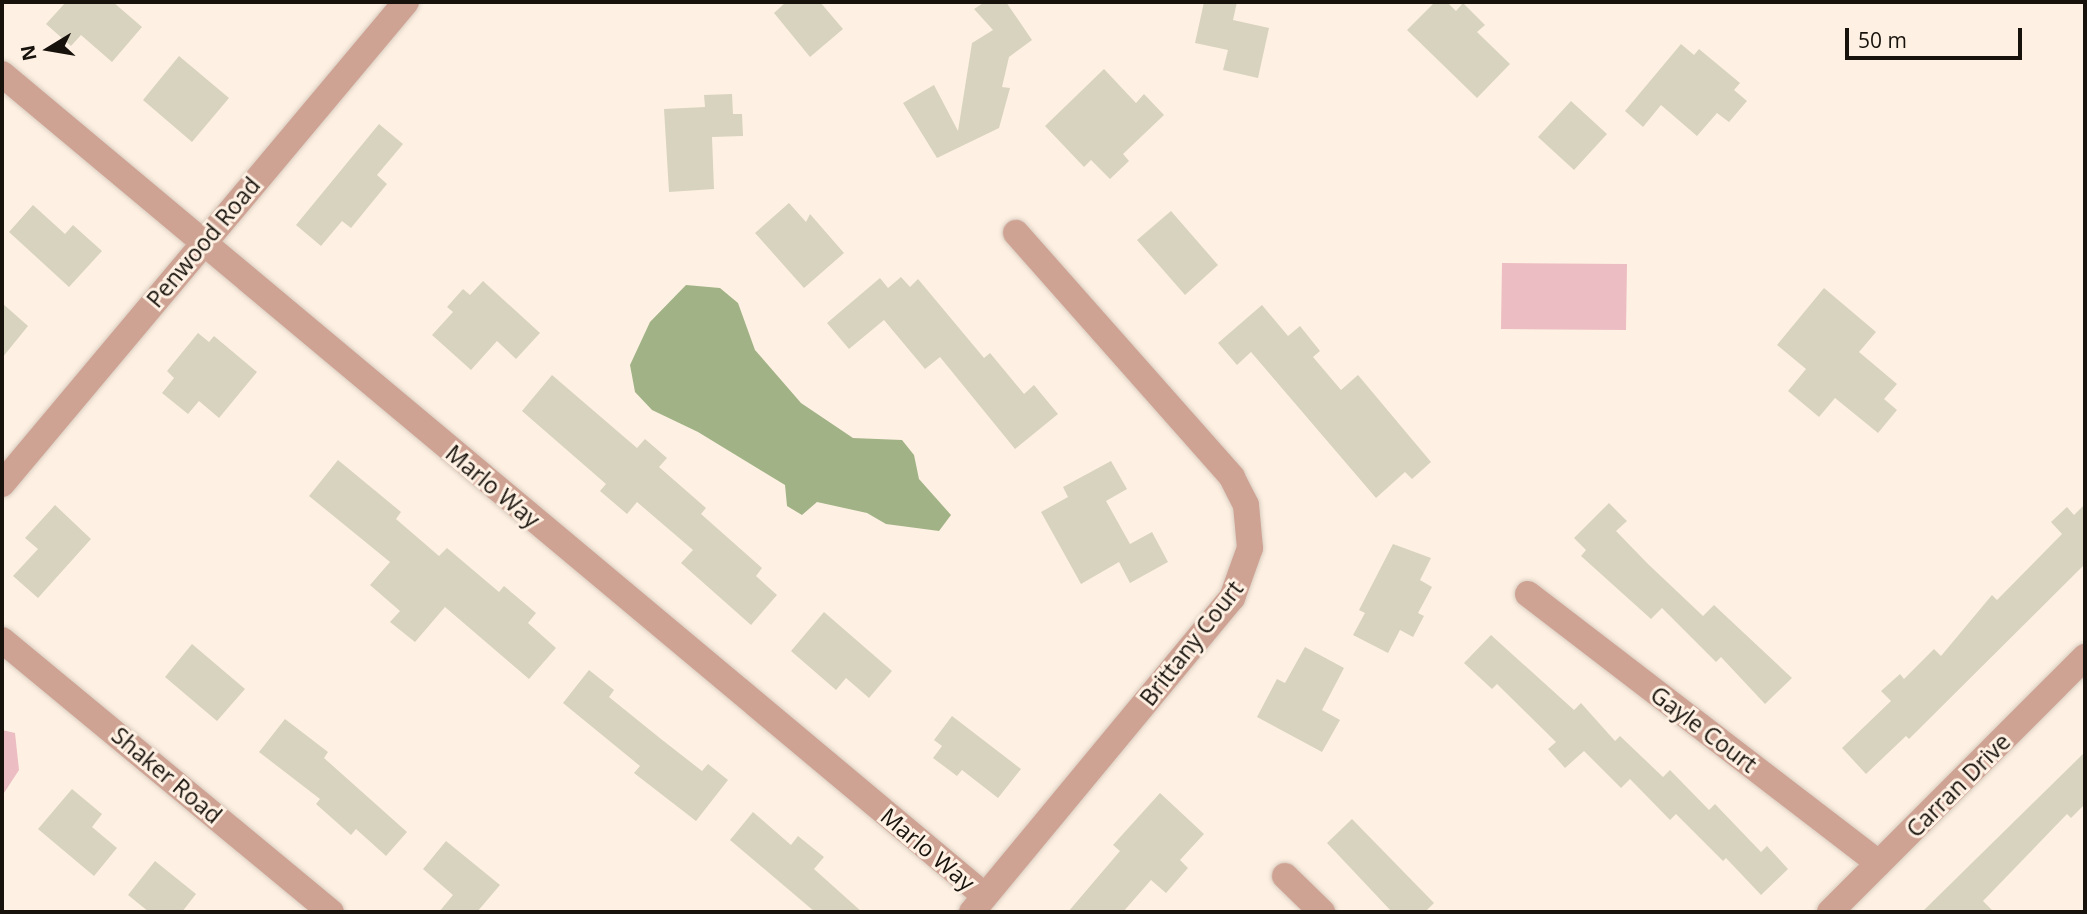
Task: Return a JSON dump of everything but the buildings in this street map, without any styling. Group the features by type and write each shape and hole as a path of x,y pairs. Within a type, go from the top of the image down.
{"street":[{"name":"Penwood Road","path":"2,484 406,2"},
{"name":"Marlo Way","path":"2,74 978,904"},
{"name":"Brittany Court","path":"978,904 1232,598 1250,548 1246,505 1232,477 1016,233"},
{"name":"Gayle Court","path":"1528,594 1880,863"},
{"name":"Shaker Road","path":"2,640 331,912"},
{"name":"Carran Drive","path":"1830,912 2085,657"},
{"path":"1285,876 1322,912"}],"shaded area":[{"path":"1502,263 1627,264 1626,330 1501,329"},
{"path":"686,285 720,288 738,303 755,350 801,403 853,438 902,440 914,455 919,479 951,515 939,531 886,524 867,513 817,502 802,515 787,506 785,485 698,432 652,410 635,392 630,365 650,322"},
{"path":"2,730 15,733 19,770 2,796"}]}
